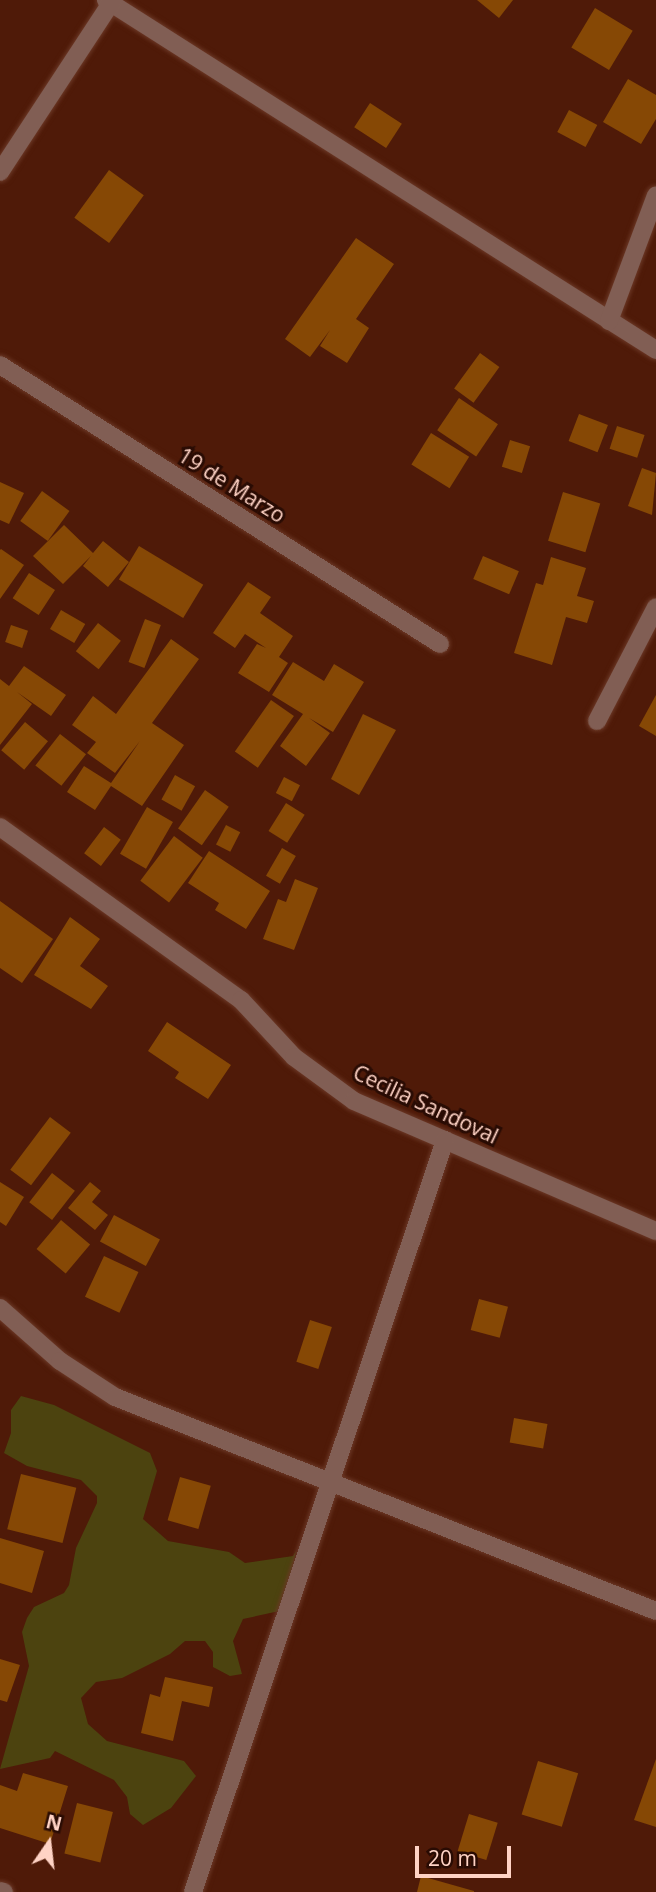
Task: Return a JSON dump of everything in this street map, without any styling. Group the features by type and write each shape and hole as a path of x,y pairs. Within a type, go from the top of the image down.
{"street":[{"path":"0,173 110,1 656,350"},
{"path":"609,321 656,194"},
{"name":"19 de Marzo","path":"0,365 440,644"},
{"path":"597,721 656,607"},
{"name":"Cecilia Sandoval","path":"0,827 241,1000 294,1057 354,1101 656,1231"},
{"path":"193,1892 444,1140"},
{"path":"2,1315 60,1361 115,1397 656,1611"}],"shaded area":[{"path":"21,1396 54,1405 150,1453 157,1471 143,1519 168,1541 229,1552 245,1563 293,1556 296,1551 284,1610 243,1619 233,1641 242,1674 230,1676 213,1667 213,1652 205,1641 185,1641 170,1654 122,1678 96,1682 81,1698 88,1724 107,1741 184,1761 196,1776 171,1808 143,1825 130,1814 127,1797 114,1780 55,1751 50,1758 0,1769 29,1666 22,1632 27,1618 34,1607 64,1593 69,1585 76,1548 97,1503 97,1496 81,1480 27,1466 4,1453 11,1433 11,1410"}],"building":[{"path":"477,0 513,0 499,18"},
{"path":"595,8 633,31 609,70 571,47"},
{"path":"628,79 656,95 656,119 641,144 603,122"},
{"path":"370,103 402,124 386,148 354,127"},
{"path":"569,110 597,125 586,147 557,132"},
{"path":"109,170 144,195 109,243 74,218"},
{"path":"356,238 394,264 356,319 369,328 347,363 320,346 330,330 310,357 285,339"},
{"path":"480,353 499,367 474,403 454,389"},
{"path":"459,398 498,424 476,457 437,430"},
{"path":"579,414 608,425 598,452 569,441"},
{"path":"617,426 645,435 637,458 610,449"},
{"path":"431,433 469,457 450,488 411,464"},
{"path":"510,440 530,446 522,473 502,467"},
{"path":"642,468 656,473 652,515 628,506"},
{"path":"0,482 24,493 9,524 0,520"},
{"path":"42,491 70,511 48,541 20,521"},
{"path":"563,492 600,503 585,552 548,541"},
{"path":"64,525 93,553 103,541 129,562 108,587 83,566 91,556 63,584 33,556"},
{"path":"139,546 203,585 183,618 119,579"},
{"path":"0,550 24,565 0,599"},
{"path":"483,556 519,571 509,594 473,579"},
{"path":"551,557 586,568 577,596 594,601 587,623 566,617 552,665 514,653 536,583 543,585"},
{"path":"29,573 55,590 39,615 13,598"},
{"path":"248,582 271,597 260,613 293,636 279,657 288,663 269,692 238,673 257,644 266,648 245,634 235,648 213,633"},
{"path":"61,610 85,624 74,643 50,629"},
{"path":"145,619 161,625 144,668 129,662"},
{"path":"98,623 121,641 99,669 76,651"},
{"path":"11,625 28,631 22,648 5,642"},
{"path":"171,639 199,659 152,723 184,745 142,806 111,786 95,810 67,792 84,766 111,783 140,741 115,773 87,753 96,742 72,725 93,696 116,714"},
{"path":"293,662 324,681 334,664 364,682 333,732 309,718 330,733 306,766 280,746 303,714 272,695"},
{"path":"24,666 66,695 51,716 17,692 32,704 0,745 0,679 9,686"},
{"path":"656,695 656,736 639,726"},
{"path":"271,700 294,716 258,768 235,752"},
{"path":"363,714 396,730 359,795 331,779"},
{"path":"25,722 48,741 24,770 1,750"},
{"path":"60,734 86,754 61,786 35,766"},
{"path":"175,775 195,786 182,811 161,799"},
{"path":"284,777 300,785 292,801 276,793"},
{"path":"205,790 229,807 202,845 178,829"},
{"path":"286,803 305,815 287,843 269,831"},
{"path":"147,807 173,822 146,869 120,854"},
{"path":"226,825 240,832 230,852 216,845"},
{"path":"104,827 121,840 101,866 84,853"},
{"path":"174,836 203,858 169,902 140,881"},
{"path":"282,848 296,856 280,884 266,876"},
{"path":"209,851 270,891 246,929 215,910 219,903 188,883"},
{"path":"295,879 318,888 294,950 263,939 278,899 286,902"},
{"path":"0,901 53,939 22,983 0,968"},
{"path":"70,917 100,939 80,966 108,986 91,1009 34,975"},
{"path":"167,1022 231,1065 208,1099 175,1078 179,1072 148,1051"},
{"path":"50,1117 71,1133 31,1185 10,1170"},
{"path":"52,1173 75,1191 52,1220 29,1202"},
{"path":"0,1182 24,1197 6,1226 0,1222"},
{"path":"90,1182 101,1191 92,1202 108,1215 95,1230 68,1208"},
{"path":"114,1215 160,1239 146,1266 100,1241"},
{"path":"61,1220 90,1244 66,1274 37,1249"},
{"path":"104,1256 138,1272 119,1313 85,1297"},
{"path":"479,1299 508,1307 500,1338 471,1330"},
{"path":"310,1320 332,1327 318,1369 296,1362"},
{"path":"514,1418 547,1424 543,1449 510,1443"},
{"path":"21,1474 76,1488 63,1543 7,1529"},
{"path":"180,1477 211,1486 198,1529 168,1520"},
{"path":"0,1538 44,1551 32,1593 0,1583"},
{"path":"0,1659 20,1665 7,1702 0,1700"},
{"path":"165,1677 213,1687 209,1707 182,1701 173,1741 141,1733 150,1694 160,1697"},
{"path":"656,1759 656,1827 634,1820"},
{"path":"538,1761 578,1773 562,1827 522,1815"},
{"path":"23,1773 68,1786 50,1844 0,1828 0,1785 17,1791"},
{"path":"77,1803 113,1812 100,1862 64,1853"},
{"path":"469,1814 498,1823 486,1860 458,1851"},
{"path":"421,1876 474,1891 474,1892 417,1892"}]}
